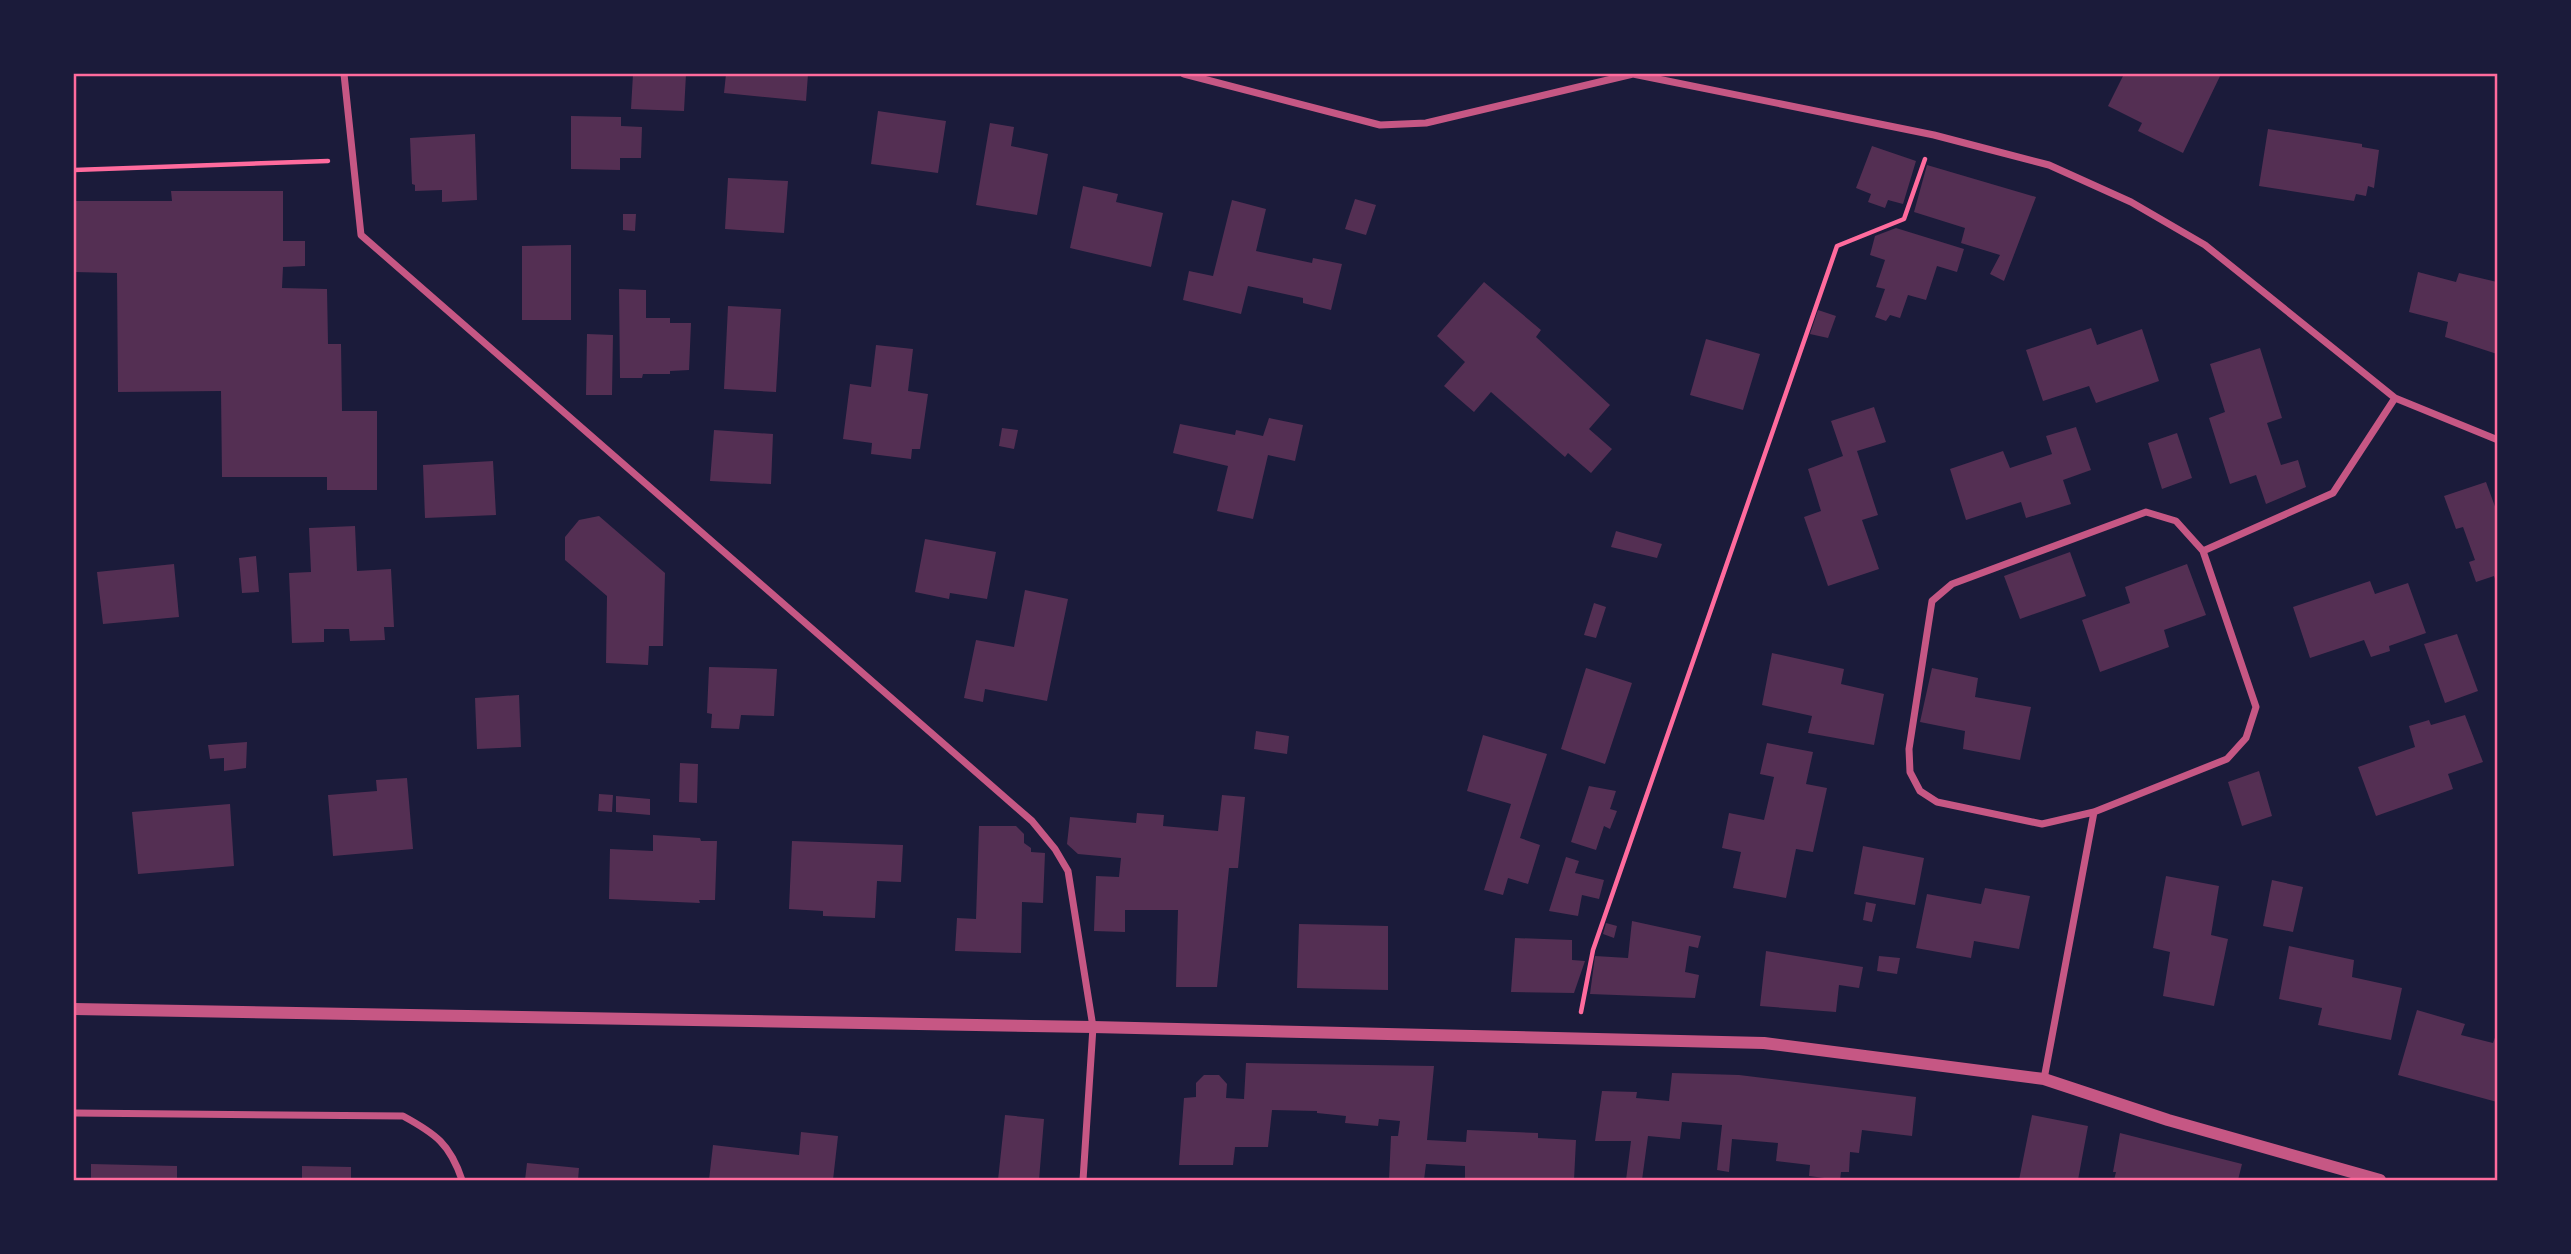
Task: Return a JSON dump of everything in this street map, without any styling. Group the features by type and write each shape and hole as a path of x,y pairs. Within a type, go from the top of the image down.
{"street":[{"path":"344,74 361,235 1032,821 1055,849 1068,871 1093,1027 1083,1181"},
{"path":"1184,74 1380,125 1426,123 1633,74 1934,135 2049,165 2131,202 2205,245 2395,398 2497,440"},
{"path":"2203,551 2333,493 2395,398"},
{"path":"2146,512 2176,521 2203,551 2256,707 2246,738 2227,759 2094,812 2042,824 1937,802 1920,791 1910,772 1909,749 1932,601 1952,584 2146,512"},
{"path":"2044,1079 2094,812"},
{"path":"74,1009 1093,1027 1764,1043 2044,1079 2168,1120 2380,1181"},
{"path":"74,1113 403,1116 433,1133 455,1159 462,1181"}],"path":[{"path":"1575,1039 1593,950 1837,246 1904,219 1934,135"},
{"path":"74,170 354,160"}],"building":[{"path":"633,74 686,74 684,111 631,109"},
{"path":"726,74 808,74 806,101 724,93"},
{"path":"2124,74 2221,74 2183,153 2138,131 2142,123 2108,106"},
{"path":"878,111 946,121 938,173 871,164"},
{"path":"571,116 621,117 621,126 642,127 641,158 620,158 620,170 571,169"},
{"path":"990,123 1014,127 1011,146 1048,154 1037,215 976,205"},
{"path":"2268,129 2362,144 2362,147 2379,150 2374,188 2368,186 2366,196 2356,194 2354,201 2259,186"},
{"path":"475,134 477,200 442,202 442,190 415,191 415,185 412,184 410,138"},
{"path":"1872,146 1916,161 1903,204 1888,200 1885,208 1868,202 1871,194 1856,188"},
{"path":"1927,165 2036,197 2004,281 1990,274 2000,255 1961,243 1965,228 1914,212"},
{"path":"728,178 788,181 784,233 725,229"},
{"path":"1083,186 1118,194 1116,202 1163,213 1151,267 1070,248"},
{"path":"171,191 283,191 283,241 305,241 305,266 283,267 282,288 327,289 328,344 341,344 342,411 377,411 377,490 327,490 327,477 222,477 221,391 118,392 117,273 74,272 74,201 172,201"},
{"path":"1355,199 1376,205 1366,235 1345,229"},
{"path":"1232,200 1266,209 1256,251 1312,263 1313,258 1342,264 1331,310 1303,303 1303,298 1248,286 1241,314 1183,300 1189,271 1213,276"},
{"path":"623,214 636,214 635,231 623,230"},
{"path":"1896,228 1964,249 1957,272 1937,266 1926,300 1908,295 1900,318 1890,315 1886,321 1875,317 1885,289 1876,287 1885,260 1870,255 1875,236"},
{"path":"571,245 571,320 522,320 522,246"},
{"path":"2418,272 2456,282 2459,273 2497,282 2497,354 2445,337 2448,322 2409,312"},
{"path":"1484,282 1541,330 1536,337 1610,405 1589,429 1612,449 1591,473 1568,453 1565,457 1491,392 1474,412 1444,386 1465,362 1437,336"},
{"path":"619,289 646,290 646,318 670,318 670,323 691,323 689,370 670,371 670,374 643,374 642,378 620,378"},
{"path":"728,306 781,309 776,392 724,389"},
{"path":"1818,310 1836,316 1828,338 1810,334"},
{"path":"2091,328 2097,345 2142,329 2159,381 2096,403 2089,386 2043,401 2026,350"},
{"path":"587,334 613,335 612,395 586,395"},
{"path":"1706,339 1760,354 1743,410 1690,395"},
{"path":"876,345 913,349 908,391 928,394 920,449 912,449 911,459 871,454 872,443 843,439 850,384 871,387"},
{"path":"2260,348 2282,418 2267,423 2281,465 2298,460 2306,487 2266,504 2256,475 2230,484 2209,418 2225,412 2210,364"},
{"path":"1874,407 1886,442 1857,451 1878,515 1862,520 1879,569 1828,586 1804,517 1821,511 1808,469 1843,456 1831,421"},
{"path":"1269,418 1303,425 1295,461 1268,455 1253,519 1217,511 1228,466 1173,453 1180,424 1235,435 1236,430 1263,436"},
{"path":"2076,427 2091,470 2063,480 2071,504 2026,518 2021,502 1966,520 1950,469 2003,451 2010,468 2052,454 2046,436"},
{"path":"1002,428 1018,430 1014,449 999,446"},
{"path":"714,430 773,434 771,484 710,481"},
{"path":"2177,433 2192,478 2162,489 2148,443"},
{"path":"493,461 496,515 425,518 423,465"},
{"path":"2486,482 2497,512 2497,584 2494,576 2476,582 2469,562 2475,560 2463,527 2456,529 2444,496"},
{"path":"599,516 665,573 663,646 649,646 648,665 606,663 607,596 565,560 565,537 579,520"},
{"path":"355,526 357,571 391,569 394,627 384,627 385,640 350,641 349,629 324,629 324,642 292,643 289,573 311,572 309,528"},
{"path":"1616,531 1662,544 1657,558 1611,547"},
{"path":"925,539 996,552 987,599 950,593 949,599 915,592"},
{"path":"2070,552 2086,596 2020,619 2004,576"},
{"path":"256,556 259,592 242,593 239,558"},
{"path":"174,564 179,617 103,624 97,572"},
{"path":"2187,564 2206,615 2164,630 2169,647 2100,672 2082,620 2130,603 2125,587"},
{"path":"2370,581 2375,594 2408,583 2426,633 2389,646 2390,651 2371,657 2364,640 2310,658 2293,607"},
{"path":"1025,590 1068,599 1047,701 985,689 983,702 964,698 976,640 1014,647"},
{"path":"1594,603 1606,607 1596,638 1584,635"},
{"path":"2457,634 2478,691 2445,703 2424,644"},
{"path":"1772,653 1844,669 1841,684 1884,694 1874,745 1808,733 1812,716 1762,705"},
{"path":"709,667 777,669 774,716 741,715 739,729 711,728 712,714 707,713"},
{"path":"1586,668 1632,683 1605,764 1561,749"},
{"path":"1932,668 1978,678 1975,697 2031,707 2020,760 1963,749 1965,731 1920,722"},
{"path":"519,695 521,747 477,749 475,698"},
{"path":"2465,715 2483,762 2448,774 2453,789 2376,816 2358,767 2415,747 2409,726 2429,720 2431,725"},
{"path":"1256,731 1289,736 1287,754 1254,749"},
{"path":"1483,735 1547,754 1520,838 1540,845 1528,884 1508,878 1503,895 1484,890 1511,804 1467,791"},
{"path":"247,742 246,768 224,771 224,758 210,759 208,745"},
{"path":"1767,743 1813,752 1806,784 1827,788 1813,852 1796,849 1786,898 1733,888 1741,852 1722,848 1729,813 1764,820 1774,777 1760,774"},
{"path":"680,763 698,764 697,803 679,802"},
{"path":"2259,771 2272,816 2242,826 2228,782"},
{"path":"407,778 413,849 333,856 328,795 377,791 376,780"},
{"path":"1589,786 1616,791 1610,809 1617,811 1610,829 1604,826 1596,850 1571,842"},
{"path":"599,794 613,795 612,812 598,811"},
{"path":"1222,795 1245,797 1238,868 1229,868 1217,987 1176,987 1178,910 1125,910 1125,932 1094,931 1096,876 1119,877 1121,858 1078,854 1067,844 1070,817 1136,823 1137,813 1164,815 1163,826 1218,831"},
{"path":"616,796 650,799 650,815 616,812"},
{"path":"230,804 234,866 138,874 132,812"},
{"path":"979,826 1016,826 1024,834 1024,843 1031,848 1031,852 1045,853 1043,903 1022,902 1021,953 955,951 957,918 976,919"},
{"path":"653,835 717,841 715,900 699,900 700,903 609,899 610,849 653,851"},
{"path":"792,841 903,845 901,882 877,881 875,918 823,916 823,911 789,909"},
{"path":"1863,846 1924,858 1915,905 1854,894"},
{"path":"1566,857 1579,861 1575,873 1604,880 1599,899 1582,895 1578,916 1549,911"},
{"path":"2166,876 2219,886 2211,935 2228,939 2214,1006 2163,996 2170,952 2153,948"},
{"path":"2272,880 2303,887 2293,932 2263,926"},
{"path":"1985,888 2030,896 2019,949 1974,941 1971,958 1916,948 1927,894 1981,904"},
{"path":"1866,902 1876,904 1872,922 1863,920"},
{"path":"1632,921 1701,936 1698,948 1689,946 1685,972 1699,975 1695,998 1590,994 1595,956 1628,958"},
{"path":"1606,923 1617,926 1614,938 1603,934"},
{"path":"1299,924 1388,926 1388,990 1297,988"},
{"path":"1515,938 1572,940 1572,960 1585,961 1574,993 1511,992"},
{"path":"2289,946 2354,960 2352,977 2402,988 2391,1040 2318,1025 2322,1008 2279,999"},
{"path":"1766,951 1863,967 1859,988 1839,985 1836,1012 1760,1006"},
{"path":"1879,956 1900,958 1897,974 1877,971"},
{"path":"2417,1010 2465,1024 2461,1035 2493,1043 2497,1032 2497,1102 2398,1075"},
{"path":"1246,1063 1434,1066 1427,1140 1466,1142 1467,1130 1538,1133 1538,1138 1576,1140 1574,1180 1465,1180 1465,1166 1426,1164 1424,1180 1389,1180 1391,1136 1398,1136 1400,1121 1379,1119 1378,1126 1345,1123 1346,1116 1317,1111 1272,1110 1268,1147 1235,1147 1233,1165 1179,1165 1184,1098 1196,1097 1196,1083 1204,1075 1219,1075 1227,1084 1226,1098 1244,1099"},
{"path":"1672,1073 1739,1075 1916,1097 1912,1136 1862,1130 1859,1153 1850,1152 1849,1172 1841,1172 1840,1180 1823,1180 1824,1178 1809,1176 1810,1165 1776,1161 1778,1143 1732,1139 1729,1172 1717,1170 1722,1125 1682,1122 1680,1139 1648,1136 1642,1180 1626,1180 1631,1141 1595,1141 1602,1091 1637,1092 1636,1098 1669,1101"},
{"path":"1005,1115 1044,1119 1039,1180 998,1180"},
{"path":"2032,1115 2088,1126 2078,1180 2019,1180"},
{"path":"801,1132 838,1136 833,1180 709,1180 713,1145 799,1155"},
{"path":"2120,1133 2242,1164 2238,1180 2114,1180"},
{"path":"527,1163 579,1168 578,1180 525,1180"},
{"path":"91,1164 177,1166 177,1180 91,1180"},
{"path":"302,1166 351,1167 351,1180 302,1180"}]}
